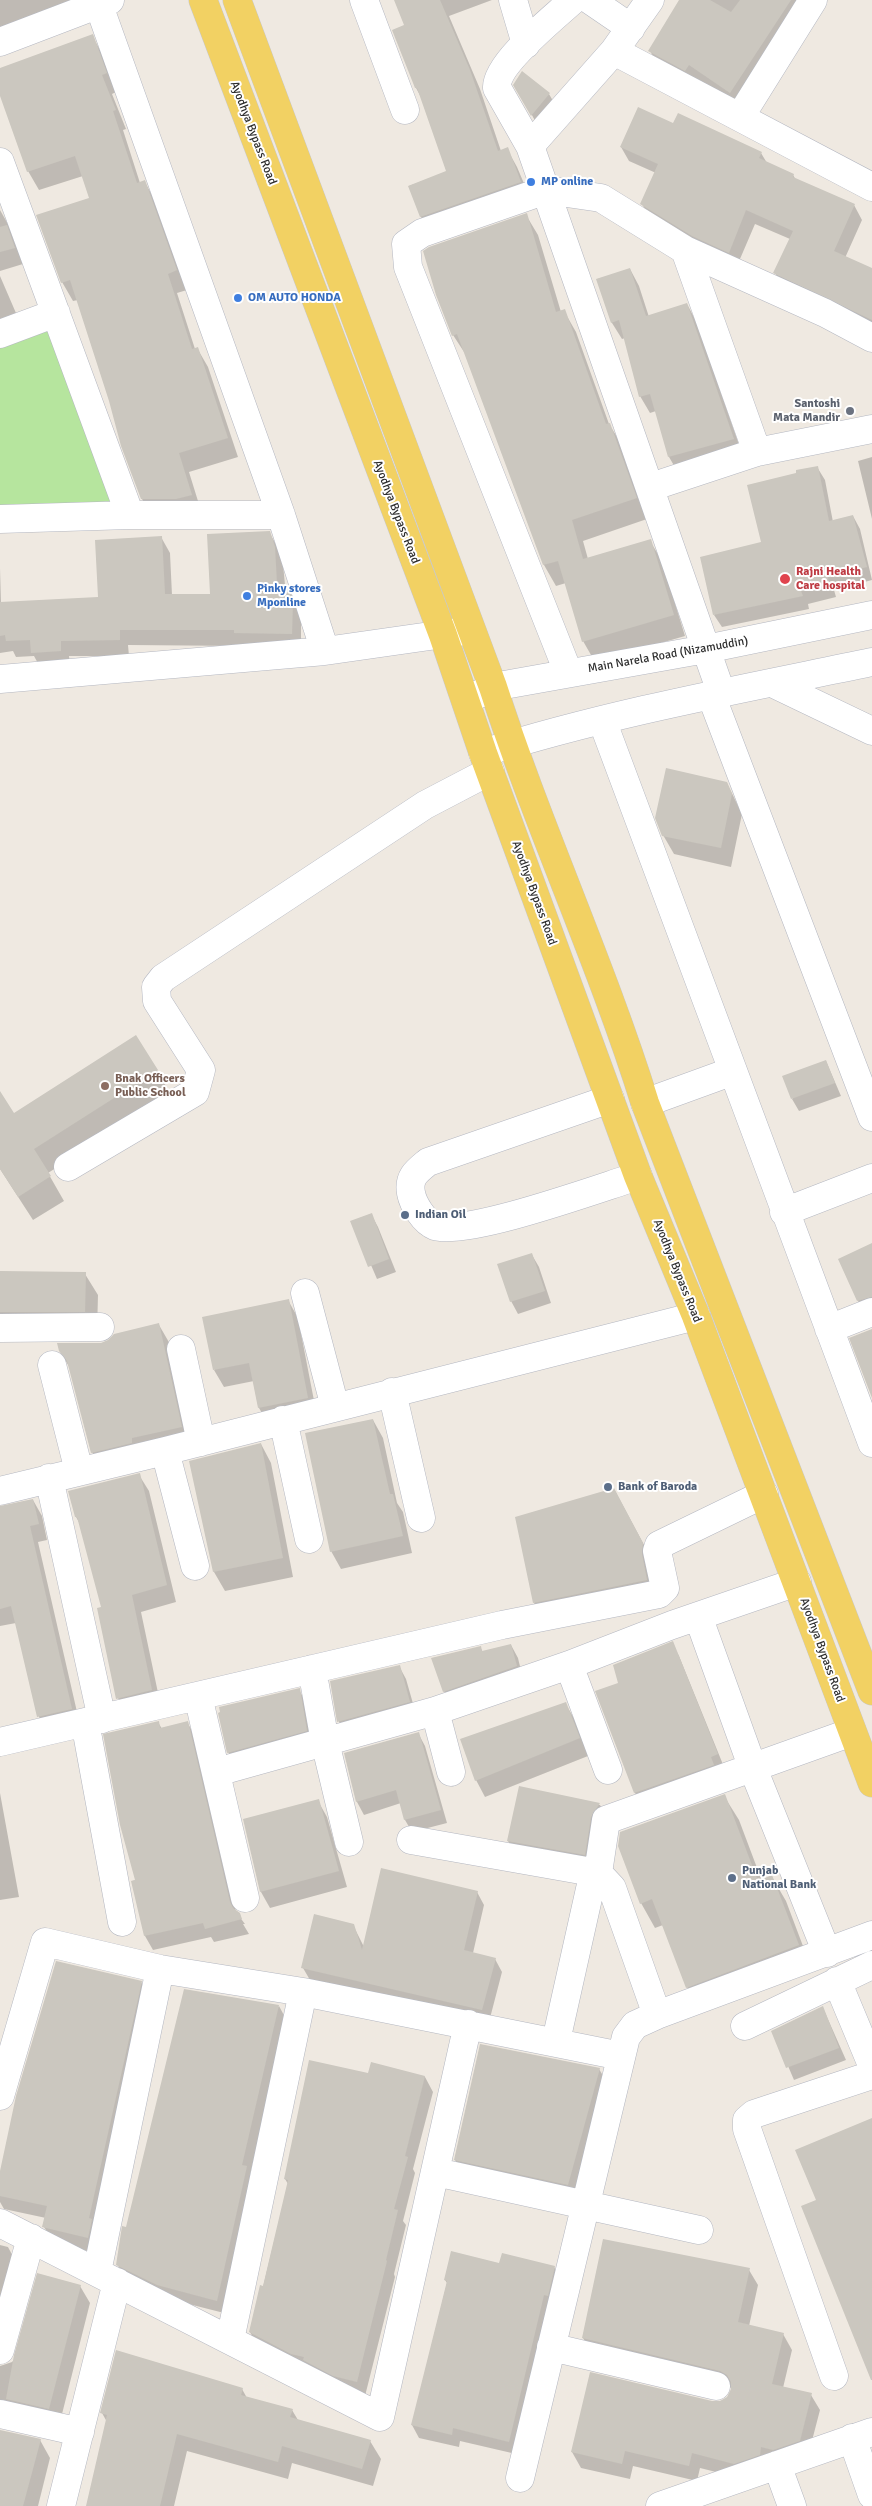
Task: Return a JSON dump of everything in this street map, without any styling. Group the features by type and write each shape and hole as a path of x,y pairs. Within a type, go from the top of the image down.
{"main road":[{"name":"Ayodhya Bypass Road","path":"203,0 467,700 486,762 638,1176 696,1316 872,1782"},
{"path":"237,0 493,687 511,744 630,1056 645,1102 872,1691"},
{"path":"598,1067 630,1056"}],"street":[{"path":"364,0 405,110"},
{"path":"513,0 526,44"},
{"path":"573,0 526,44 499,74 496,81 497,88 530,146 651,487 706,649 716,693 872,1117"},
{"path":"590,0 631,28"},
{"path":"530,146 614,51 650,0"},
{"path":"740,117 813,0"},
{"path":"0,42 102,1 281,515 325,651"},
{"path":"614,51 872,186"},
{"path":"0,162 6,195 56,314 130,514"},
{"path":"568,672 408,267 406,244 422,233 546,190 601,198 685,250 825,313 872,338"},
{"path":"685,250 757,452"},
{"path":"0,334 56,314"},
{"path":"651,487 757,452 872,429"},
{"path":"0,519 130,514 281,515"},
{"name":"Main Narela Road (Nizamuddin)","path":"467,700 493,687 568,672 706,649 872,615"},
{"path":"0,680 325,651 442,635 471,629"},
{"path":"68,1167 195,1092 201,1070 158,1001 156,988 163,978 425,806 511,744 716,693 872,662"},
{"path":"772,683 872,731"},
{"path":"602,720 784,1212 872,1443"},
{"path":"645,1102 733,1070"},
{"path":"610,1099 428,1162 415,1172 410,1181 412,1197 424,1218 434,1225 468,1227 638,1176"},
{"path":"784,1212 872,1178"},
{"path":"305,1293 335,1407"},
{"path":"829,1329 872,1312"},
{"path":"0,1491 165,1452 392,1392 696,1316"},
{"path":"0,1328 100,1327"},
{"path":"180,1349 201,1442"},
{"path":"52,1365 79,1471"},
{"path":"392,1392 421,1518"},
{"path":"283,1420 309,1539"},
{"path":"165,1452 195,1566"},
{"path":"49,1478 94,1720 122,1922"},
{"path":"0,1742 502,1625 659,1594 665,1588 658,1551 659,1545 764,1494"},
{"path":"217,1772 435,1711 569,1665 698,1616 797,1582"},
{"path":"698,1616 752,1766 827,1952"},
{"path":"569,1665 608,1770"},
{"path":"312,1669 325,1742 349,1842"},
{"path":"198,1696 245,1898"},
{"path":"435,1711 451,1772"},
{"path":"556,2041 590,1889 598,1873 606,1820 752,1766 852,1732"},
{"path":"411,1840 598,1873 612,1888 657,2015"},
{"path":"520,2478 626,2037 635,2025 657,2015 872,1935"},
{"path":"0,2096 45,1942 160,1969 303,1992 556,2041 622,2056"},
{"path":"744,2026 872,1965"},
{"path":"61,2506 80,2432 160,1969"},
{"path":"836,1981 872,2065"},
{"path":"230,2340 303,1992"},
{"path":"0,2223 380,2417 468,2024"},
{"path":"834,2376 747,2129 747,2120 754,2114 872,2075"},
{"path":"436,2172 698,2230"},
{"path":"0,2350 31,2238"},
{"path":"551,2348 716,2386"},
{"path":"0,2414 80,2432"},
{"path":"660,2506 709,2498 776,2465 862,2435 872,2495"},
{"path":"776,2465 792,2506"}],"green space":[{"path":"54,318 127,513 0,519 0,337"}],"building":[{"path":"394,0 440,0 470,70 498,151 508,147 521,182 420,217 408,186 446,171 417,88 415,88 392,30 404,25"},
{"path":"679,0 710,0 731,12 740,0 791,0 730,93 689,65 685,71 648,51"},
{"path":"93,34 107,73 102,75 116,110 113,111 137,183 145,180 177,270 168,274 192,349 198,347 228,438 179,453 192,495 176,499 141,499 121,446 109,401 70,280 61,283 36,215 89,198 75,156 27,172 0,96 0,68"},
{"path":"522,71 550,93 531,116 513,85"},
{"path":"638,107 673,123 678,113 762,152 759,158 794,174 793,177 855,204 834,251 872,268 872,320 773,273 793,231 746,210 729,253 692,236 640,204 658,164 620,147"},
{"path":"527,213 556,312 565,309 606,424 610,423 637,498 572,520 583,559 651,539 674,615 582,642 558,561 543,565 457,334 452,336 436,295 423,251 429,247"},
{"path":"7,225 15,248 0,252 0,227"},
{"path":"630,268 646,316 687,303 734,439 668,457 650,394 639,397 619,320 611,323 596,279"},
{"path":"818,466 829,521 853,515 867,567 828,577 829,584 801,591 803,596 713,615 700,557 761,542 747,485 796,473 796,470"},
{"path":"270,531 275,547 277,584 287,584 293,601 292,634 234,633 234,630 120,630 120,640 61,641 61,651 31,653 30,640 6,641 5,635 0,636 0,602 98,597 95,540 162,536 165,594 210,594 207,534"},
{"path":"666,768 727,782 732,794 721,848 662,836 655,818"},
{"path":"136,1035 158,1070 34,1149 51,1176 18,1197 0,1169 0,1091 14,1113"},
{"path":"826,1060 835,1083 791,1099 782,1076"},
{"path":"372,1213 389,1259 368,1267 350,1221"},
{"path":"872,1243 872,1297 857,1301 838,1259"},
{"path":"532,1253 545,1291 510,1302 497,1264"},
{"path":"0,1271 86,1272 85,1312 0,1312"},
{"path":"289,1299 308,1398 258,1408 249,1363 213,1370 202,1317"},
{"path":"159,1323 182,1427 132,1438 132,1443 91,1453 67,1361 59,1351 57,1343 101,1343 108,1340 114,1334"},
{"path":"872,1329 872,1398 849,1338"},
{"path":"373,1419 390,1494 393,1494 403,1536 330,1552 305,1433"},
{"path":"261,1443 283,1558 213,1572 189,1461"},
{"path":"140,1473 167,1585 132,1595 152,1690 116,1699 97,1608 101,1607 77,1517 75,1517 68,1491"},
{"path":"614,1488 643,1543 642,1554 647,1580 533,1603 515,1517"},
{"path":"33,1499 39,1524 30,1526 72,1709 37,1717 11,1606 0,1609 0,1506"},
{"path":"673,1641 718,1754 711,1757 714,1765 634,1793 595,1691 618,1683 613,1665"},
{"path":"511,1644 517,1666 443,1692 431,1658 481,1646 482,1651"},
{"path":"400,1665 410,1702 337,1722 330,1681"},
{"path":"300,1688 307,1731 227,1753 218,1713 220,1712 219,1707"},
{"path":"566,1702 580,1738 475,1781 460,1739"},
{"path":"159,1721 160,1728 188,1721 230,1902 233,1908 240,1913 242,1919 205,1929 203,1923 144,1936 131,1881 135,1880 120,1825 103,1734"},
{"path":"419,1732 441,1810 404,1820 396,1790 356,1802 344,1753"},
{"path":"519,1786 600,1803 591,1817 585,1855 507,1841"},
{"path":"725,1794 758,1881 772,1875 799,1945 686,1988 652,1899 640,1904 618,1846 620,1832"},
{"path":"319,1799 339,1871 260,1892 243,1819"},
{"path":"381,1868 478,1891 464,1950 496,1958 482,2010 301,1968 314,1914 354,1924 362,1950"},
{"path":"56,1961 142,1981 89,2218 92,2219 88,2238 42,2227 47,2206 0,2196 0,2171 16,2096"},
{"path":"184,1989 279,2005 242,2165 247,2166 217,2301 157,2285 116,2265 122,2226 126,2227"},
{"path":"823,2006 839,2048 786,2068 771,2031"},
{"path":"480,2044 600,2068 568,2185 454,2160"},
{"path":"309,2060 368,2073 371,2062 425,2076 405,2156 408,2157 394,2209 398,2210 387,2261 357,2382 333,2376 303,2360 304,2357 291,2354 249,2332 260,2285 263,2286 288,2180 284,2179"},
{"path":"872,2118 871,2380 801,2206 816,2200 795,2150"},
{"path":"603,2239 750,2268 738,2322 784,2333 772,2384 812,2393 800,2441 773,2450 761,2447 760,2455 734,2464 692,2453 689,2466 625,2451 622,2464 571,2452 590,2372 712,2401 720,2401 727,2397 731,2389 731,2382 727,2375 720,2371 582,2338"},
{"path":"451,2251 499,2263 502,2253 555,2266 548,2296 544,2295 509,2442 453,2428 452,2435 411,2425 447,2281 444,2280"},
{"path":"37,2273 81,2285 49,2409 6,2399 14,2355"},
{"path":"116,2350 243,2388 241,2395 293,2409 290,2417 371,2440 362,2469 282,2446 278,2462 177,2434 160,2506 86,2506 107,2415 100,2413"},
{"path":"0,2430 41,2439 23,2506 0,2506"}],"place":[{"name":"MP online","path":"531,182"},
{"name":"OM AUTO HONDA","path":"238,298"},
{"name":"Santoshi Mata Mandir","path":"850,411"},
{"name":"Rajni Health Care hospital","path":"785,579"},
{"name":"Pinky stores Mponline","path":"247,596"},
{"name":"Bnak Officers Public School","path":"105,1086"},
{"name":"Indian Oil","path":"405,1215"},
{"name":"Bank of Baroda","path":"608,1487"},
{"name":"Punjab National Bank","path":"732,1878"}]}
